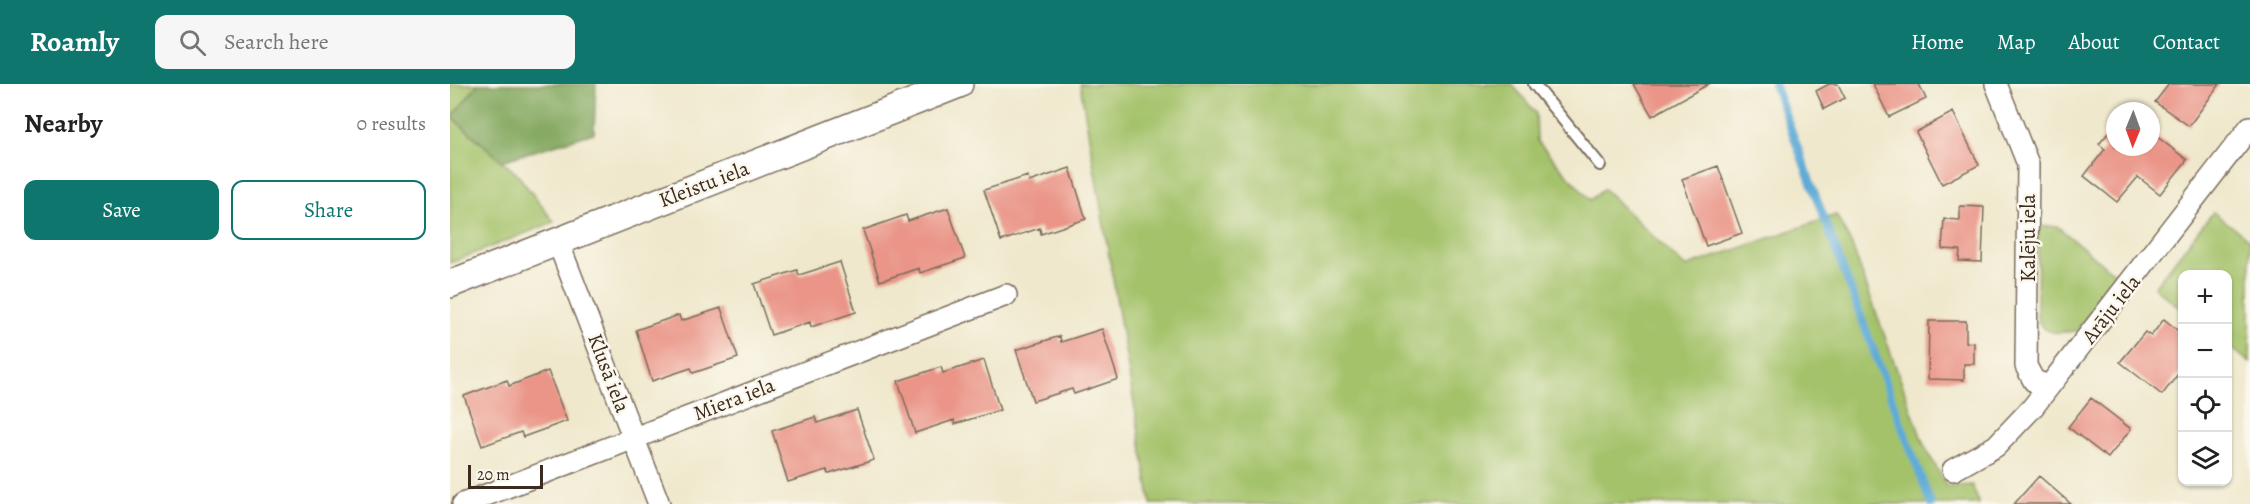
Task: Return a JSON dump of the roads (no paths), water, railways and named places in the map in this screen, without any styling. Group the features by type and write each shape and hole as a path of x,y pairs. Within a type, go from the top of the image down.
{"street":[{"name":"Kleistu iela","path":"450,284 959,84"},
{"name":"Kalēju iela","path":"1996,84 2028,164 2026,366 2034,381 2049,386"},
{"name":"Arāju iela","path":"1953,470 1996,446 2049,386 2250,127"},
{"name":"Klusā iela","path":"558,242 659,504"},
{"name":"Miera iela","path":"463,504 1005,295"}],"lane":[{"path":"1534,84 1600,165"}],"waterway":[{"path":"1774,84 1931,504"}]}
